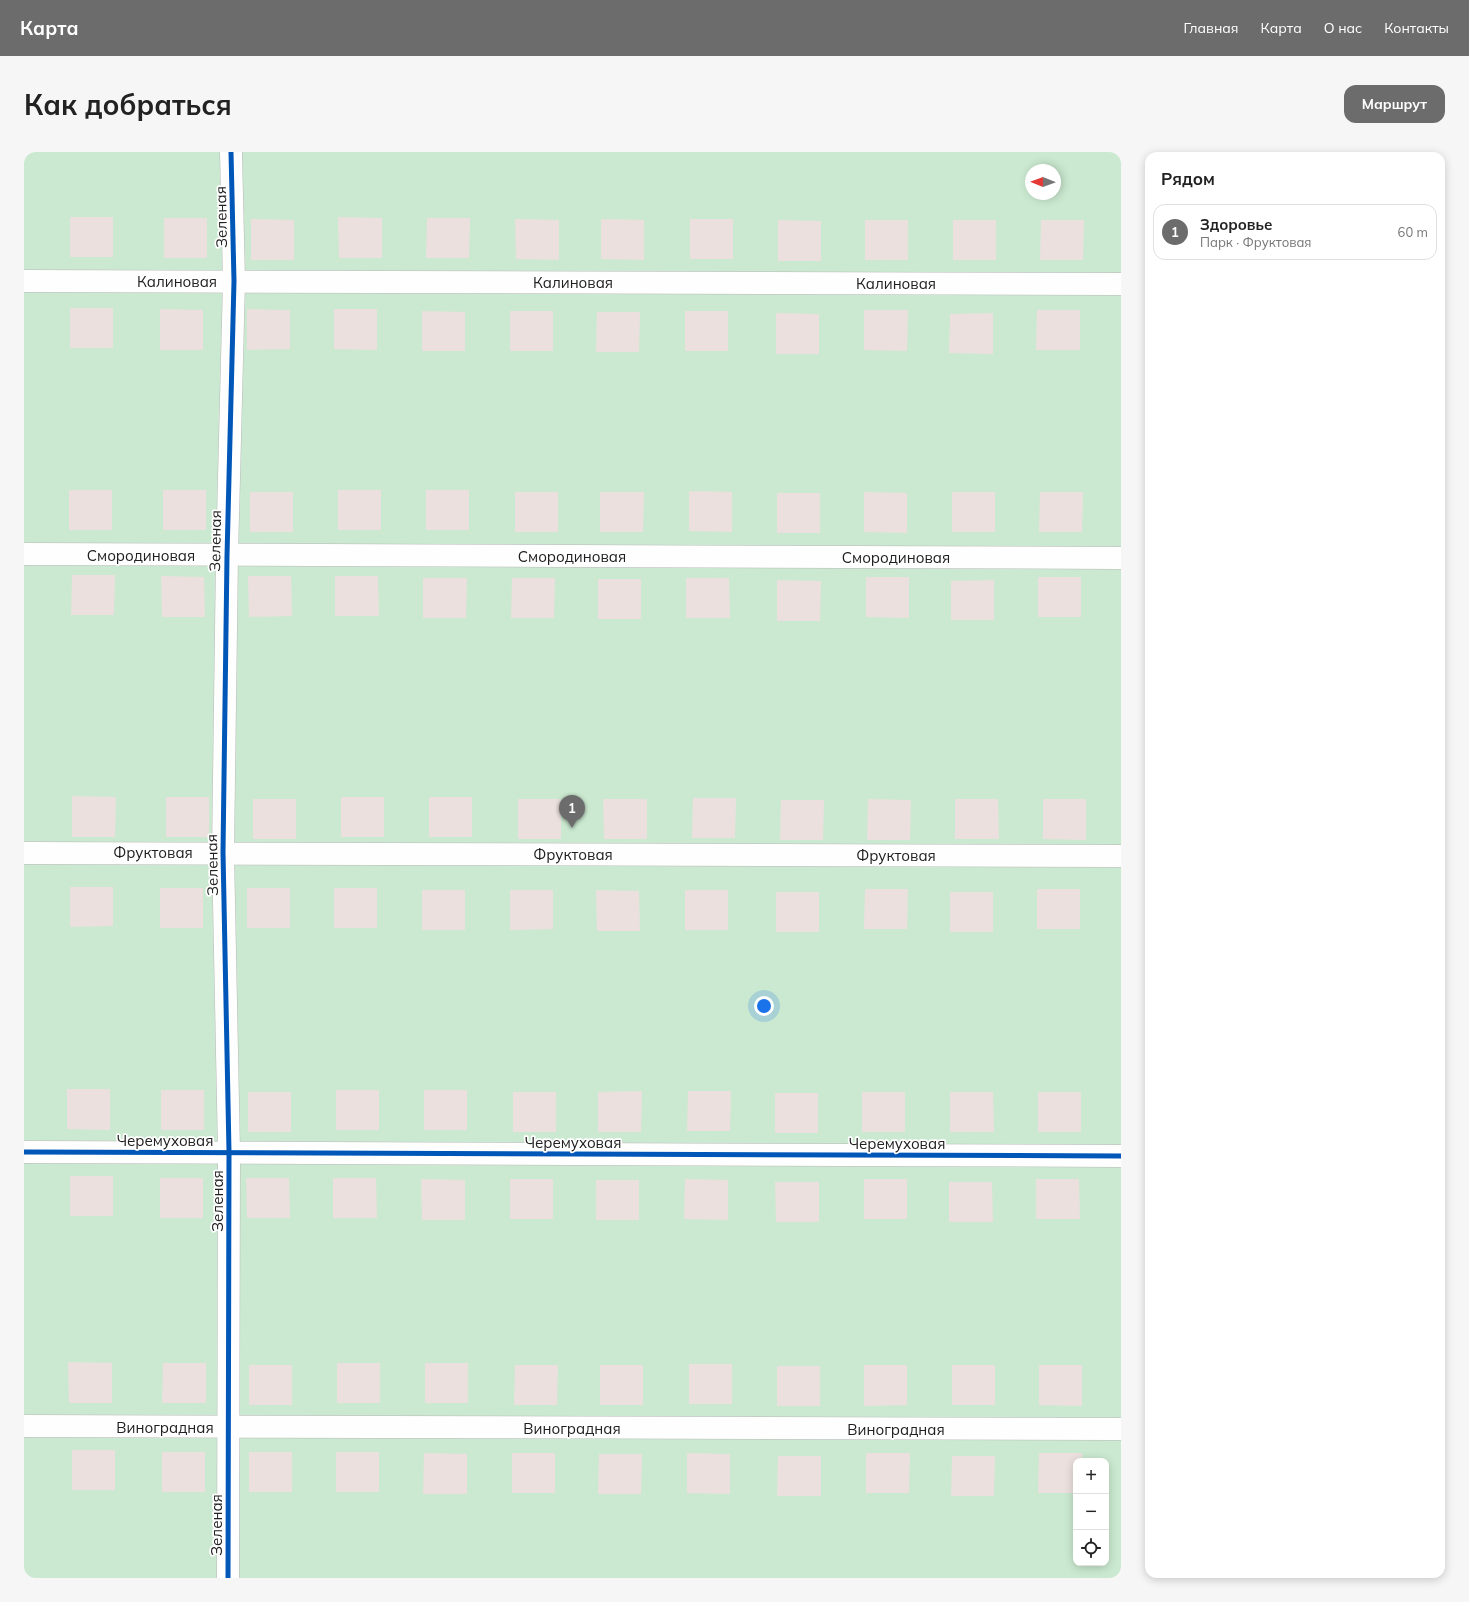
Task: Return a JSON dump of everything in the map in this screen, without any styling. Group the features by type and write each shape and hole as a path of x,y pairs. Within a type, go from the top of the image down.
{"street":[{"name":"Зеленая","path":"228,1578 229,1152 223,852 227,556 234,281 231,152"},
{"name":"Калиновая","path":"24,281 1121,284"},
{"name":"Смородиновая","path":"24,554 227,556 1121,558"},
{"name":"Фруктовая","path":"24,853 223,852 1121,856"},
{"name":"Черемуховая","path":"24,1152 1121,1156"},
{"name":"Виноградная","path":"24,1426 1121,1429"}],"green space":[{"path":"24,152 1121,152 1121,1578 24,1578"}],"building":[{"path":"70,217 113,217 113,257 70,257"},
{"path":"338,217 382,218 382,258 339,258"},
{"path":"164,218 207,218 207,258 164,258"},
{"path":"427,218 470,218 469,258 426,258"},
{"path":"251,219 294,220 294,260 251,260"},
{"path":"515,219 559,220 559,260 516,259"},
{"path":"601,219 644,220 644,260 601,259"},
{"path":"690,219 733,219 733,259 690,259"},
{"path":"778,220 821,221 821,261 778,261"},
{"path":"865,220 908,220 908,260 865,260"},
{"path":"953,220 996,220 996,260 953,260"},
{"path":"1041,220 1084,220 1083,260 1040,260"},
{"path":"70,308 113,308 113,348 70,348"},
{"path":"160,309 203,310 203,350 160,350"},
{"path":"247,309 290,310 290,349 247,350"},
{"path":"334,309 377,309 377,350 334,349"},
{"path":"864,310 908,310 907,351 864,350"},
{"path":"1037,310 1080,310 1080,350 1036,350"},
{"path":"422,311 465,312 465,351 422,351"},
{"path":"510,311 553,311 553,351 510,351"},
{"path":"685,311 728,311 728,351 685,351"},
{"path":"597,312 640,312 639,352 596,352"},
{"path":"776,313 819,314 819,354 776,354"},
{"path":"993,313 993,354 949,353 950,314"},
{"path":"69,490 112,490 112,530 69,530"},
{"path":"163,490 206,490 206,530 163,530"},
{"path":"338,490 381,490 381,530 338,530"},
{"path":"426,490 469,490 469,530 426,530"},
{"path":"689,491 732,492 732,532 689,531"},
{"path":"250,492 293,492 293,532 250,532"},
{"path":"515,492 558,492 558,532 515,532"},
{"path":"600,492 644,492 643,532 600,532"},
{"path":"864,492 907,493 907,533 864,532"},
{"path":"952,492 995,492 995,532 952,532"},
{"path":"1040,492 1083,492 1082,532 1039,532"},
{"path":"777,493 820,493 820,533 777,533"},
{"path":"72,575 115,575 114,615 71,615"},
{"path":"161,576 204,577 205,617 162,617"},
{"path":"248,576 291,576 292,616 249,617"},
{"path":"335,576 378,576 379,616 335,616"},
{"path":"866,577 909,577 909,618 866,617"},
{"path":"1038,577 1081,577 1081,617 1038,617"},
{"path":"423,578 467,578 466,618 423,618"},
{"path":"512,578 555,578 554,618 511,618"},
{"path":"686,578 729,578 730,618 686,618"},
{"path":"598,579 641,579 641,619 598,619"},
{"path":"777,580 821,581 820,621 777,621"},
{"path":"994,580 994,620 951,620 951,581"},
{"path":"72,796 116,797 115,837 72,837"},
{"path":"166,797 209,797 209,837 166,837"},
{"path":"341,797 384,797 384,837 341,837"},
{"path":"429,797 472,797 472,837 429,837"},
{"path":"693,798 736,798 735,838 692,838"},
{"path":"253,799 296,799 296,839 253,839"},
{"path":"518,799 561,799 561,839 518,839"},
{"path":"603,799 647,799 647,839 604,839"},
{"path":"868,799 911,800 910,840 867,840"},
{"path":"955,799 998,799 999,839 955,839"},
{"path":"1043,799 1086,799 1086,840 1043,839"},
{"path":"781,800 824,800 823,840 780,840"},
{"path":"70,887 113,887 113,926 70,927"},
{"path":"160,888 203,888 203,928 160,928"},
{"path":"247,888 290,888 290,928 247,928"},
{"path":"334,888 377,888 377,928 334,928"},
{"path":"865,889 908,889 907,929 864,929"},
{"path":"1037,889 1080,889 1080,929 1037,929"},
{"path":"422,890 465,890 465,930 422,930"},
{"path":"510,890 553,890 553,929 510,930"},
{"path":"596,890 639,891 640,931 597,931"},
{"path":"685,890 728,890 728,930 685,930"},
{"path":"776,892 819,892 819,932 776,932"},
{"path":"950,892 993,892 993,932 950,932"},
{"path":"67,1089 110,1089 110,1130 67,1129"},
{"path":"161,1090 204,1090 204,1130 161,1130"},
{"path":"336,1090 379,1090 379,1130 336,1130"},
{"path":"424,1090 467,1090 467,1130 424,1130"},
{"path":"642,1091 641,1132 598,1132 598,1092"},
{"path":"688,1091 731,1091 730,1131 687,1131"},
{"path":"248,1092 291,1092 291,1132 248,1132"},
{"path":"513,1092 556,1092 556,1132 513,1132"},
{"path":"862,1092 905,1092 905,1132 862,1132"},
{"path":"950,1092 993,1092 994,1132 950,1132"},
{"path":"1038,1092 1081,1092 1081,1132 1038,1132"},
{"path":"775,1093 818,1093 818,1133 775,1133"},
{"path":"70,1176 113,1176 113,1216 70,1216"},
{"path":"160,1178 203,1178 203,1218 160,1218"},
{"path":"246,1178 289,1178 290,1218 247,1218"},
{"path":"333,1178 376,1178 377,1218 333,1218"},
{"path":"421,1179 465,1180 465,1220 422,1220"},
{"path":"510,1179 553,1179 553,1219 510,1219"},
{"path":"685,1179 728,1180 728,1220 684,1219"},
{"path":"864,1179 907,1179 907,1219 864,1219"},
{"path":"1036,1179 1079,1179 1080,1219 1036,1219"},
{"path":"596,1180 639,1180 639,1220 596,1220"},
{"path":"775,1182 819,1182 819,1222 776,1222"},
{"path":"949,1182 992,1182 993,1222 949,1222"},
{"path":"68,1362 112,1363 112,1403 69,1403"},
{"path":"163,1363 206,1363 206,1403 162,1403"},
{"path":"337,1363 380,1363 380,1403 337,1403"},
{"path":"425,1363 468,1363 468,1403 425,1403"},
{"path":"689,1364 732,1364 732,1404 689,1404"},
{"path":"249,1365 292,1365 292,1405 249,1405"},
{"path":"515,1365 558,1365 557,1405 514,1405"},
{"path":"600,1365 643,1365 643,1405 600,1405"},
{"path":"864,1365 907,1365 907,1405 864,1406"},
{"path":"952,1365 995,1365 995,1405 952,1405"},
{"path":"1039,1365 1082,1365 1082,1406 1039,1405"},
{"path":"777,1366 820,1366 820,1406 777,1406"},
{"path":"72,1450 115,1450 115,1490 72,1490"},
{"path":"162,1452 205,1452 205,1492 162,1492"},
{"path":"249,1452 292,1452 292,1492 249,1492"},
{"path":"336,1452 379,1452 379,1492 336,1492"},
{"path":"424,1453 467,1454 467,1494 423,1494"},
{"path":"512,1453 555,1453 555,1493 512,1493"},
{"path":"687,1453 730,1454 730,1494 687,1493"},
{"path":"866,1453 910,1453 909,1493 866,1493"},
{"path":"1039,1453 1082,1453 1082,1458 1073,1458 1073,1493 1038,1493"},
{"path":"599,1454 642,1454 641,1494 598,1494"},
{"path":"778,1456 821,1456 821,1496 777,1496"},
{"path":"952,1456 995,1456 994,1496 951,1496"}],"cycle path":[{"path":"228,1578 229,1152 223,852 227,556 234,281 231,152"},
{"path":"24,1152 1121,1156"}],"place":[{"name":"Здоровье","path":"572,828"}]}
